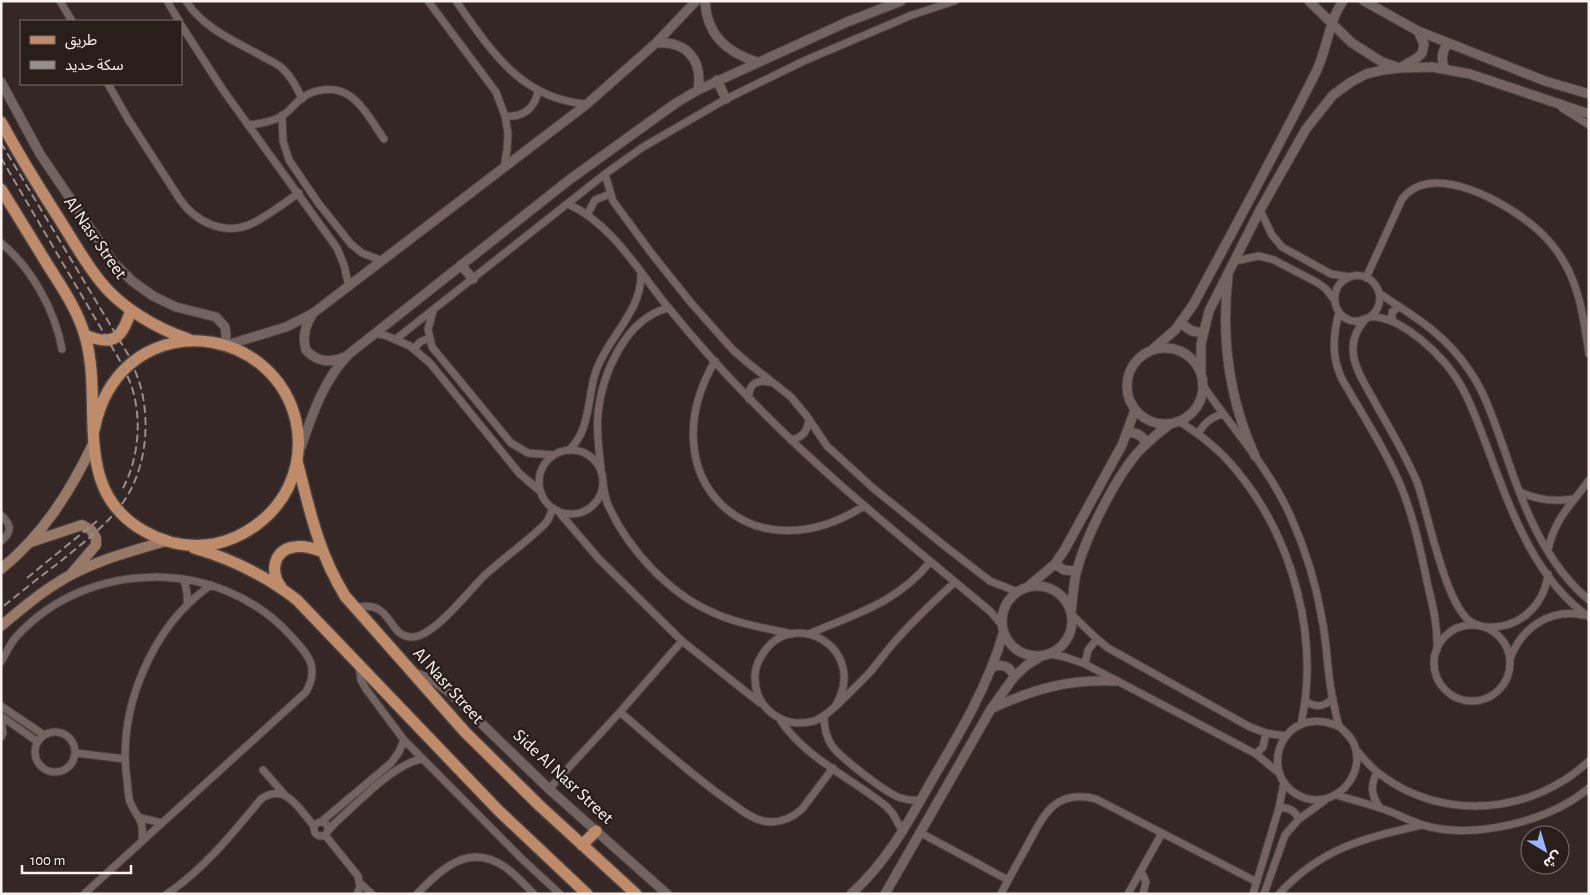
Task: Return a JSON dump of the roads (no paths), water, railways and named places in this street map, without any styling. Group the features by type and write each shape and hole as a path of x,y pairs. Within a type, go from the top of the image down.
{"main road":[{"name":"Al Nasr Street","path":"1,122 25,165 101,283 131,310 151,323 192,340"},
{"path":"1,189 5,203 64,290 85,335 93,386 94,458 100,479 118,510 140,529 166,541 235,562 259,573 281,587 312,614 359,666 498,810 587,894"},
{"path":"85,335 109,341 117,337 125,327 131,310"},
{"path":"94,430 99,410 108,391 125,370 135,360 153,350 172,343 192,340 226,344 249,354 268,369 283,387 293,408 298,431 298,458 285,494 275,508 248,531 224,541 198,545 180,544"},
{"path":"1,569 30,542 62,502 93,444"},
{"name":"Al Nasr Street","path":"298,458 321,551 331,574 345,596 410,672 465,732 540,806 636,894"},
{"path":"30,542 74,526 82,524 88,527 96,538 96,545 69,575"},
{"path":"1,626 33,600 69,575 114,557 166,541"},
{"path":"281,587 276,581 274,565 282,552 296,546 321,551"},
{"path":"582,845 596,831"}],"street":[{"path":"60,1 71,20"},
{"path":"167,1 178,20"},
{"path":"186,1 190,8 203,20 224,36 282,68 295,83 302,99"},
{"path":"428,1 492,86 500,100 508,133 504,167"},
{"path":"456,1 497,58 510,71 538,91 572,103 587,104"},
{"path":"1,82 40,154 114,263 132,281 158,299 182,309 212,315 220,320 226,331 226,344 286,327 312,314 349,287 587,104 656,43 696,1"},
{"path":"705,1 710,26 724,45 743,57 757,62"},
{"path":"298,458 314,412 340,363 375,333 570,180 698,90 847,22 901,1"},
{"path":"396,339 605,174 643,147 726,99 848,41 912,15 955,1"},
{"path":"1309,1 1352,43 1367,54 1400,68 1410,63 1422,53 1424,44 1418,31"},
{"path":"1343,1 1332,24 1319,66 1292,121 1193,305 1182,322 1153,349 1138,359 1128,374 1126,387 1128,399 1135,410 1150,422 1160,424 1180,422 1197,408 1202,398 1204,387 1200,354 1203,332 1209,311 1260,210 1306,129 1333,95 1351,82 1366,74 1383,70 1420,67 1445,69 1470,74 1589,114"},
{"path":"1364,1 1418,31 1545,81 1589,94"},
{"path":"182,27 223,90 337,248 344,265 349,287"},
{"path":"656,43 667,42 677,45 694,58 700,79 698,90"},
{"path":"1445,69 1442,55 1448,43"},
{"path":"718,80 726,99"},
{"path":"109,85 185,208 204,222 228,228 240,228 251,224 298,193"},
{"path":"248,125 262,124 282,116 309,94 326,90 344,93 355,101 384,138"},
{"path":"505,116 512,117 525,113 534,104 538,91"},
{"path":"1556,104 1589,125"},
{"path":"282,116 285,150 294,168 351,244 362,253 383,261"},
{"path":"1292,121 1302,123 1306,129"},
{"path":"605,174 610,194 657,260 713,329 748,363 791,398 809,419 826,446 897,508 990,581 1022,590 1043,586 1058,592 1064,598 1072,614 1108,648 1242,723 1266,733 1286,736"},
{"path":"1366,278 1402,199 1409,191 1418,186 1434,183 1466,189 1508,208 1539,231 1555,249 1569,271 1577,290 1589,354"},
{"path":"588,215 595,200 610,194"},
{"path":"568,204 602,225 668,308 749,399 791,440 864,506 990,612 1001,624"},
{"path":"1260,210 1272,235 1282,247 1331,274 1366,278 1375,284 1380,294 1431,328 1453,349 1470,371 1487,404 1520,492 1548,550 1564,574 1589,600"},
{"path":"1,243 22,265 40,292 59,332 62,350"},
{"path":"1235,261 1259,256 1274,260 1318,283 1334,301 1339,312 1348,320 1356,322 1367,319 1392,321 1408,330 1446,364 1472,406 1515,516 1534,553 1568,600 1588,616"},
{"path":"461,265 473,279"},
{"path":"433,310 429,322 429,338 436,353 511,443 528,453 553,455 569,450 578,442 583,430 592,384 600,360 612,338 632,309 638,296 641,273"},
{"path":"1229,273 1225,315 1230,378 1240,420 1255,456"},
{"path":"1334,301 1338,286 1350,277"},
{"path":"1339,312 1333,342 1336,368 1394,470 1407,506 1433,606 1437,630 1437,650 1434,662 1438,680 1449,693 1466,700 1480,700 1498,690 1509,673 1510,659 1506,645 1496,634 1472,624 1462,615 1452,596 1417,483 1403,453 1364,382 1354,358 1353,342 1359,327 1378,309 1380,294"},
{"path":"1392,321 1392,312 1399,307"},
{"path":"668,308 657,311 646,318 636,327 620,348 608,372 598,414 601,471 607,503 625,534 653,569 694,604 724,617 792,634 809,634 890,598 908,586 930,562"},
{"path":"312,314 306,324 304,334 306,350 316,358 329,361 349,354"},
{"path":"1182,322 1189,330 1203,332"},
{"path":"375,333 396,339 414,349 430,363 519,473 541,492 548,503 556,509 578,536 682,641 779,718 796,740 887,807 894,814 903,832"},
{"path":"414,349 420,342 429,338"},
{"path":"1153,349 1168,348 1182,351 1194,360 1202,373"},
{"path":"715,361 699,394 694,411 693,429 693,447 697,465 703,482 714,497 728,510 745,521 763,528 782,532 799,531 833,523 864,506"},
{"path":"749,399 750,387 756,382 772,383"},
{"path":"1204,387 1255,456 1289,513 1301,541 1315,584 1323,620 1333,698 1340,728"},
{"path":"1135,410 1128,433 1055,564 1040,578 1007,602 1002,616 1003,634 1014,649 1031,656 1066,657 1085,664 1256,754 1280,774"},
{"path":"1198,434 1209,420 1223,414"},
{"path":"791,440 804,434 809,419"},
{"path":"1180,422 1220,452 1237,470 1252,490 1270,520 1286,559 1298,597 1306,640 1308,672 1306,701 1301,724"},
{"path":"885,894 991,709 1014,676 1058,650 1065,643 1070,634 1072,624 1076,571 1089,537 1127,466 1146,444 1170,424"},
{"path":"1128,433 1138,434 1146,444"},
{"path":"569,450 586,454 595,461 601,471"},
{"path":"541,492 540,474 545,464 553,455"},
{"path":"1548,550 1552,534 1559,519 1589,480"},
{"path":"556,509 570,513 588,508 597,500 603,483"},
{"path":"1520,492 1534,498 1550,501 1573,499"},
{"path":"355,608 365,605 376,607 383,612 402,634 410,637 419,636 450,613 485,574 540,529 556,509"},
{"path":"1,515 9,524 10,530 1,541"},
{"path":"1055,564 1064,570 1076,571"},
{"path":"1437,650 1446,636 1453,630 1469,625 1502,626 1511,624 1527,615 1544,592 1548,574"},
{"path":"1,662 15,638 32,621 52,607 72,595 94,586 116,580 140,577 182,579 211,586 240,597 263,611 284,629 310,658 313,670 312,681 306,692 84,894"},
{"path":"182,579 187,587 187,605"},
{"path":"779,718 797,723 806,723 824,716 870,672 915,619 955,582"},
{"path":"142,841 140,818 129,800 125,759 130,715 142,675 161,638 187,605 211,586"},
{"path":"1510,659 1521,638 1539,622 1562,614 1588,616"},
{"path":"764,706 756,690 755,671 758,662 768,646 776,640 792,634"},
{"path":"809,634 827,642 842,662 845,676 844,686 836,705"},
{"path":"851,894 875,870 903,832 964,726 993,667 1003,634"},
{"path":"1085,664 1088,650 1097,639"},
{"path":"549,789 682,641"},
{"path":"993,667 1000,665 1008,667 1014,676"},
{"path":"359,666 366,689 404,740 522,859 560,894"},
{"name":"Side Al Nasr Street","path":"410,672 426,677 448,691 549,789 667,894"},
{"path":"991,709 1018,696 1045,687 1080,681 1116,681"},
{"path":"1306,701 1318,706 1325,705 1333,698"},
{"path":"1,706 44,735"},
{"path":"620,712 700,781 750,815 765,821 781,821 796,815 833,768"},
{"path":"10,722 15,715"},
{"path":"824,716 826,733 839,754 896,796 908,800 921,800"},
{"path":"19,728 2,735 1,718 10,722 19,728 38,742"},
{"path":"1357,751 1356,766 1352,780 1342,791 1327,798 1317,800 1298,795 1284,782 1280,774 1278,754 1286,736 1301,724 1314,721 1328,722 1340,728 1350,738 1357,751 1377,772 1413,794 1432,802 1455,806 1479,806 1516,801 1540,793 1563,781 1589,761"},
{"path":"54,732 65,734 73,742 76,753 68,769 51,772 42,768 35,754 38,742 44,735 54,732"},
{"path":"1256,754 1263,747 1266,733"},
{"path":"314,826 391,763 399,752 404,740"},
{"path":"76,753 125,759"},
{"path":"263,770 314,826 315,834 320,836 326,834 335,823 396,769 422,758"},
{"path":"391,763 396,769"},
{"path":"1377,772 1372,790 1374,800 1380,808"},
{"path":"1253,894 1279,808 1284,782"},
{"path":"1336,795 1380,808 1423,825 1442,829 1475,830 1506,825 1543,815 1575,799 1589,788"},
{"path":"167,894 194,873 216,852 260,799 272,792 285,794"},
{"path":"1001,894 1042,817 1053,806 1066,798 1076,796 1096,799 1257,882"},
{"path":"1264,894 1285,835 1299,819 1327,798"},
{"path":"1279,808 1289,809 1299,819"},
{"path":"140,818 154,823 162,823"},
{"path":"321,822 326,824 326,834 357,873 360,883 372,894"},
{"path":"1279,894 1302,873 1337,850 1376,835 1423,825"},
{"path":"919,832 1008,880"},
{"path":"1128,894 1162,833"},
{"path":"417,894 445,867 458,861 474,858 492,861 504,866 534,894"},
{"path":"1141,871 1146,882 1143,894"},
{"path":"357,894 360,883"}],"railway":[{"path":"1,143 129,356 141,388 145,416 142,459 133,486 120,507 87,539 1,608"},
{"path":"1,158 119,359 133,391 136,403 137,442 132,467 122,490"},
{"path":"27,578 97,521"}]}
